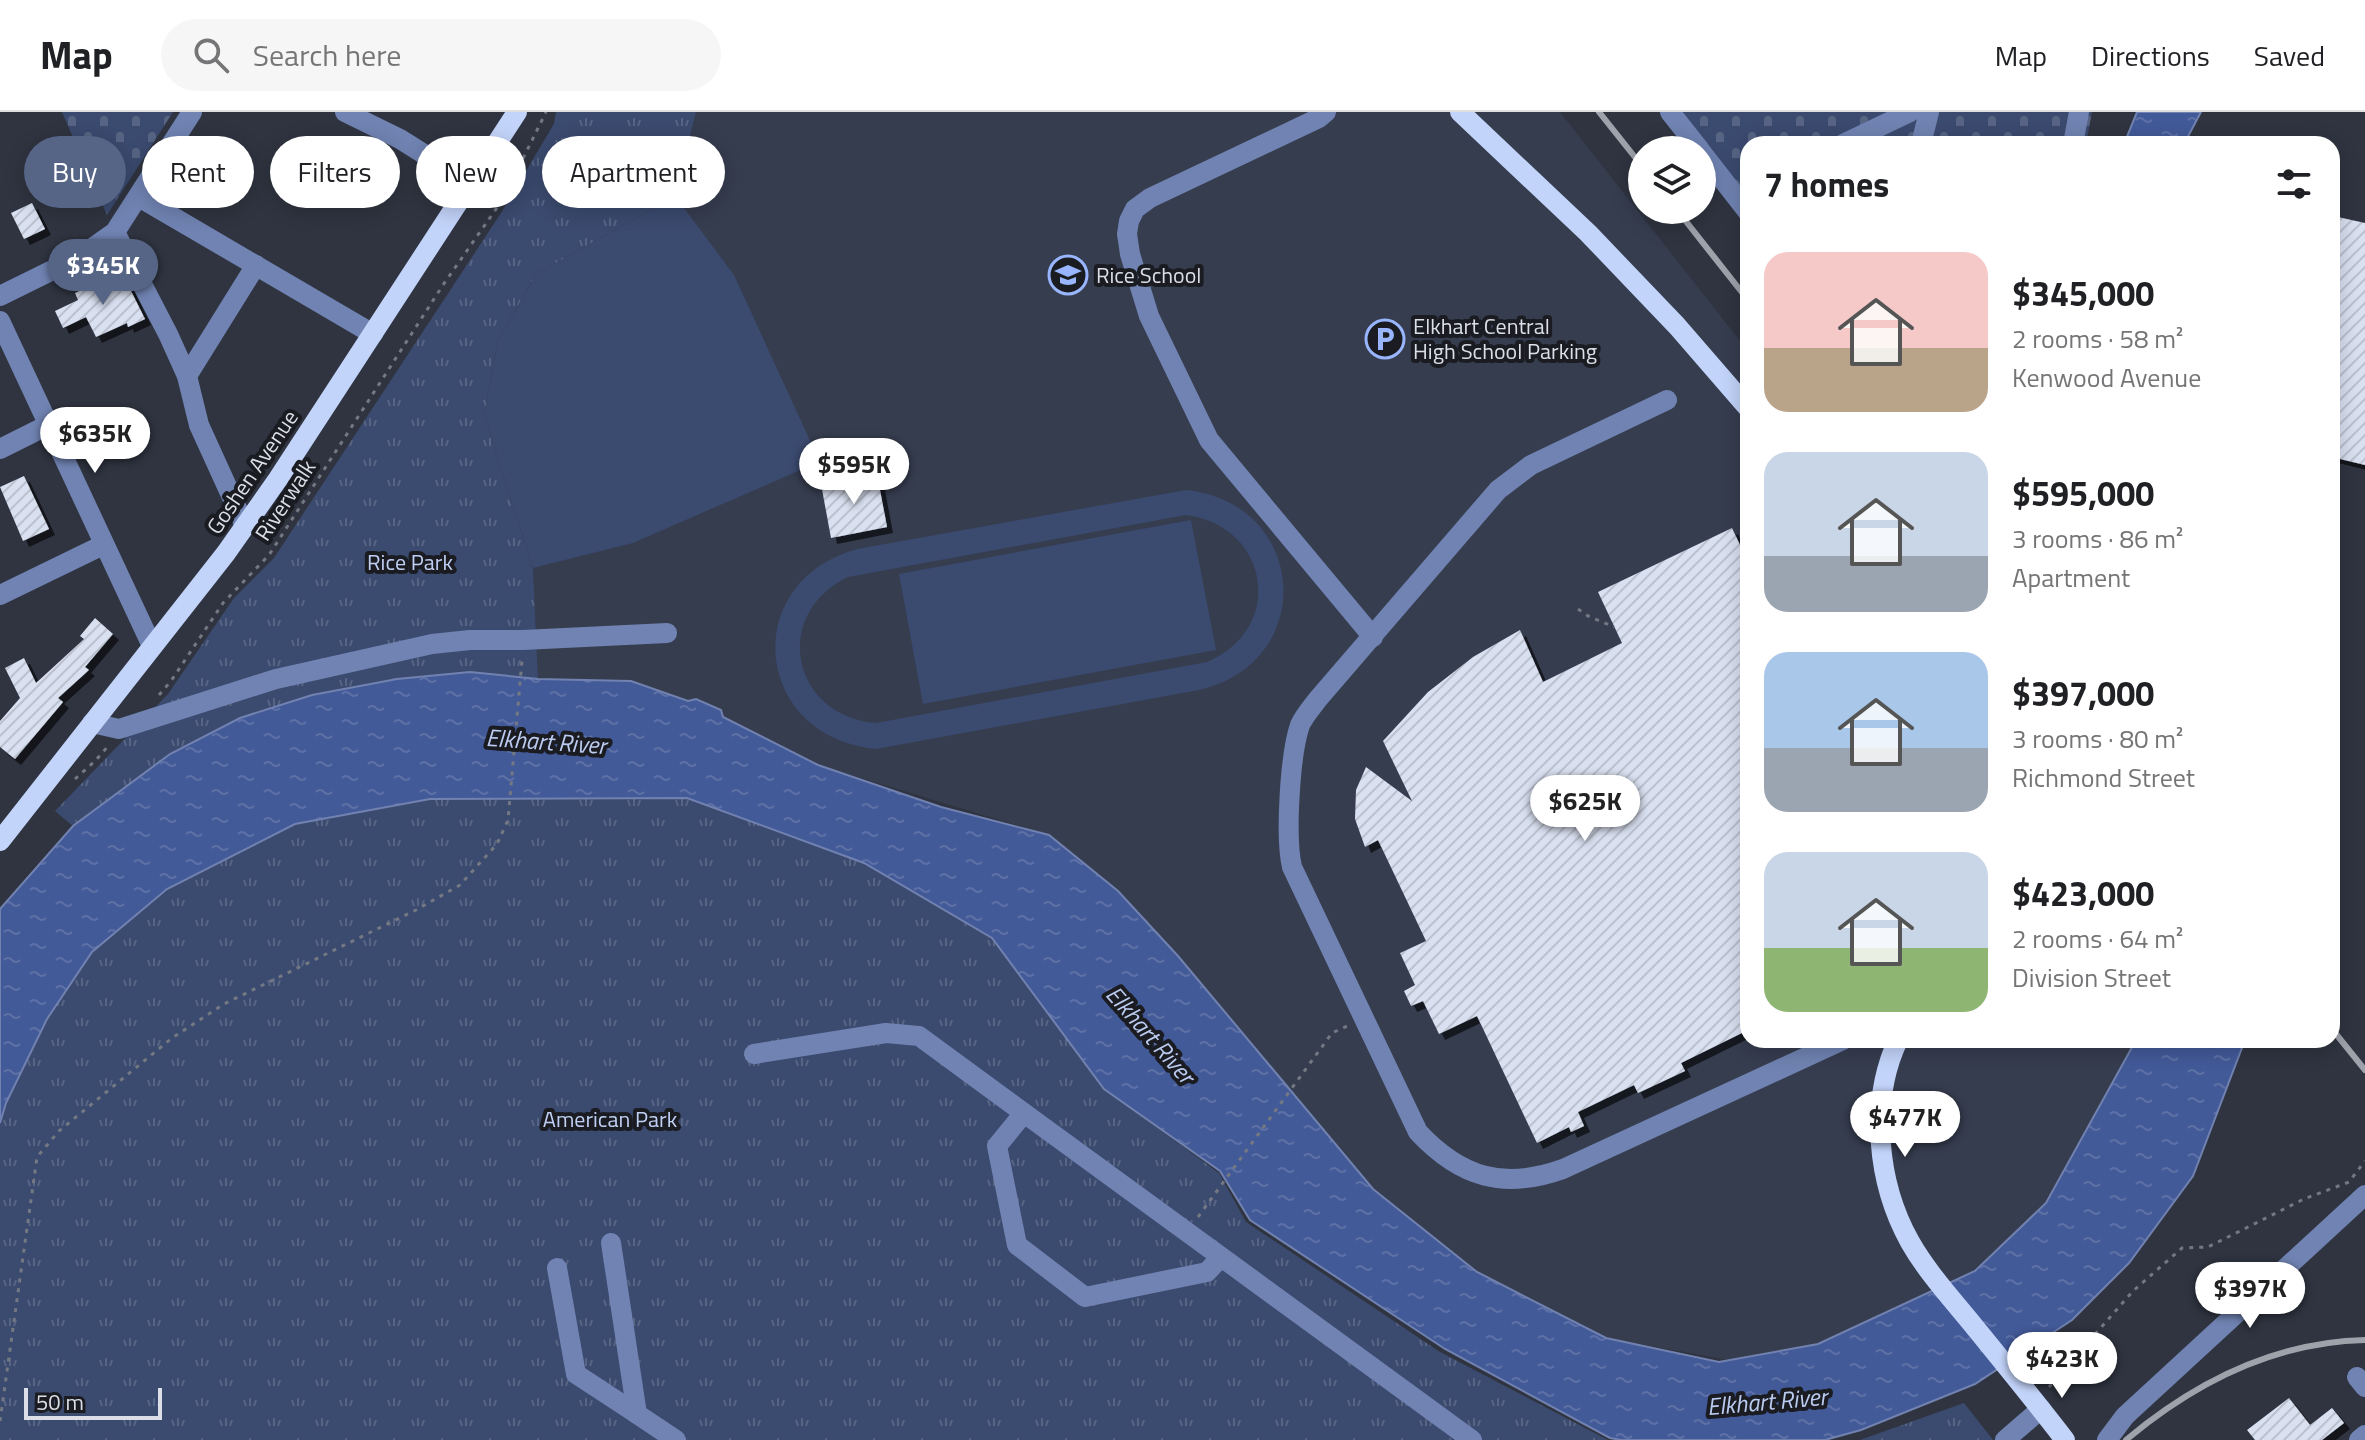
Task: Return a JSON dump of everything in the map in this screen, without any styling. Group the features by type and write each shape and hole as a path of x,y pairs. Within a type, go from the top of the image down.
{"main road":[{"name":"Goshen Avenue","path":"501,136 517,112"},
{"path":"1460,112 1588,233 1677,326 1740,399"},
{"name":"Goshen Avenue","path":"0,841 245,526 454,208"},
{"path":"1890,1048 1880,1116 1881,1146 1894,1206 1909,1241 1931,1273 2065,1440"}],"street":[{"path":"0,296 81,256 120,225 192,112"},
{"path":"347,112 416,149"},
{"path":"1326,112 1150,198 1135,209 1127,234 1149,316 1209,440 1373,637"},
{"path":"1670,112 1689,136"},
{"path":"1860,136 1910,112"},
{"path":"1923,136 1929,112"},
{"path":"2074,136 2079,112"},
{"path":"1716,168 1740,195"},
{"path":"139,197 373,334"},
{"path":"120,225 187,376 199,425 245,526"},
{"path":"187,376 256,265"},
{"path":"0,321 152,646"},
{"path":"1667,400 1531,465 1512,478 1318,699 1301,723 1295,745 1288,833 1292,867 1418,1132 1437,1152 1482,1175 1510,1181 1538,1178 1563,1169 1826,1048"},
{"path":"0,449 48,425"},
{"path":"0,595 103,545"},
{"path":"92,723 119,729 276,679 432,644 667,633"},
{"path":"754,1054 886,1033 919,1036 1472,1440"},
{"path":"1024,1113 997,1146 1017,1245 1085,1297 1207,1272 1220,1258"},
{"path":"2107,1440 2125,1416 2365,1195"},
{"path":"611,1243 637,1414"},
{"path":"557,1268 576,1374 676,1440"},
{"path":"2005,1440 2041,1409"},
{"path":"2359,1440 2365,1435"}],"path":[{"name":"Riverwalk","path":"157,697 223,603 269,555 443,285 503,199 546,112"},
{"path":"1578,609 1614,627"},
{"path":"0,1421 37,1157 59,1131 172,1038 211,1013 460,885 497,844 508,820 522,656"},
{"path":"72,782 95,761 119,729"},
{"path":"1212,1198 1332,1033 1363,1019"},
{"path":"2049,1387 2133,1291 2182,1248 2208,1247 2304,1199 2349,1182 2365,1161"}],"shaded area":[{"path":"696,112 1560,112 1628,198 1628,224 1648,224 1740,341 1740,1048 2132,1048 2046,1203 1975,1271 1818,1344 1729,1360 1606,1338 1477,1272 1373,1189 1178,956 1118,891 1049,835 818,765 689,701 632,681 538,679 533,568 484,415 536,274 654,208 725,208 725,136 690,136"}],"green space":[{"path":"62,112 173,112 158,136 142,136 142,160 126,185 126,136 72,136"},
{"name":"Rice Park","path":"556,112 696,112 690,136 547,136 554,124"},
{"path":"1659,112 2092,112 2088,136 1740,136 1740,215 1716,184 1716,136 1678,136"},
{"name":"Rice Park","path":"542,144 542,208 654,208 536,274 498,340 484,415 533,568 538,679 470,672 397,679 312,695 240,718 170,754 73,826 55,811 168,694 234,598 274,558 504,208 526,208 526,171"},
{"path":"654,208 684,208 734,275 813,447 805,468 633,543 533,568 484,415 498,340 536,274"},
{"path":"1186,490 1227,501 1256,523 1275,552 1283,584 1280,618 1265,649 1238,674 1199,690 876,749 835,738 804,717 785,689 776,657 778,624 792,592 819,567 857,549","holes":["1186,515 1214,523 1236,538 1250,558 1258,580 1257,604 1249,627 1232,647 1207,662 876,723 847,716 825,702 809,683 801,661 801,638 808,614 824,594 848,577"]},
{"path":"1191,520 1216,650 923,704 899,574"},
{"name":"American Park","path":"687,798 864,863 992,938 1104,1089 1219,1173 1246,1222 1440,1352 1608,1440 0,1440 0,1123 6,1103 47,1019 92,952 167,889 295,824 430,799"},
{"path":"1964,1403 1993,1440 1860,1440"}],"water":[{"path":"2137,112 2201,112 2188,136 2127,136"},
{"name":"Elkhart River","path":"470,672 538,679 631,681 688,701 696,699 721,710 723,717 818,765 941,807 1049,835 1118,891 1178,956 1373,1189 1477,1272 1606,1338 1719,1362 1818,1344 1975,1271 2046,1203 2132,1048 2242,1048 2193,1176 2129,1263 2072,1320 1975,1384 1861,1430 1825,1440 1610,1438 1445,1349 1250,1220 1220,1171 1104,1089 992,938 864,863 687,798 430,799 295,824 167,889 92,952 47,1019 6,1103 0,1123 0,909 73,826 170,754 240,718 312,695 397,679"}],"building":[{"path":"24,207 34,208 45,229 24,239 11,213"},
{"path":"2340,217 2365,223 2365,465 2340,459"},
{"path":"123,275 145,319 128,327 127,323 96,337 86,317 63,328 55,311 78,300 75,293 94,284 96,288"},
{"path":"877,474 887,527 831,538 821,484"},
{"path":"24,476 49,529 23,541 0,487"},
{"path":"1732,528 1740,545 1740,1034 1681,1063 1685,1071 1638,1093 1634,1085 1578,1112 1584,1126 1571,1132 1569,1127 1537,1143 1477,1016 1439,1034 1423,1001 1411,1006 1404,991 1415,985 1400,953 1426,941 1378,840 1365,847 1355,819 1356,790 1366,767 1412,801 1383,741 1428,692 1473,657 1520,630 1543,682 1622,643 1598,592"},
{"path":"95,618 113,634 85,667 89,670 58,698 63,702 15,759 0,747 0,721 20,698 5,668 24,658 36,683 84,639 80,636"},
{"path":"2289,1398 2310,1425 2332,1408 2344,1423 2322,1440 2255,1440 2247,1430"}],"railway":[{"path":"1599,112 1628,148"},
{"path":"1688,224 1740,290"},
{"path":"2340,1039 2365,1070"},
{"path":"2126,1440 2179,1401 2237,1369 2299,1348 2365,1340"}],"place":[{"name":"Rice School","path":"1068,275"},
{"name":"Elkhart Central High School Parking","path":"1385,339"}]}
